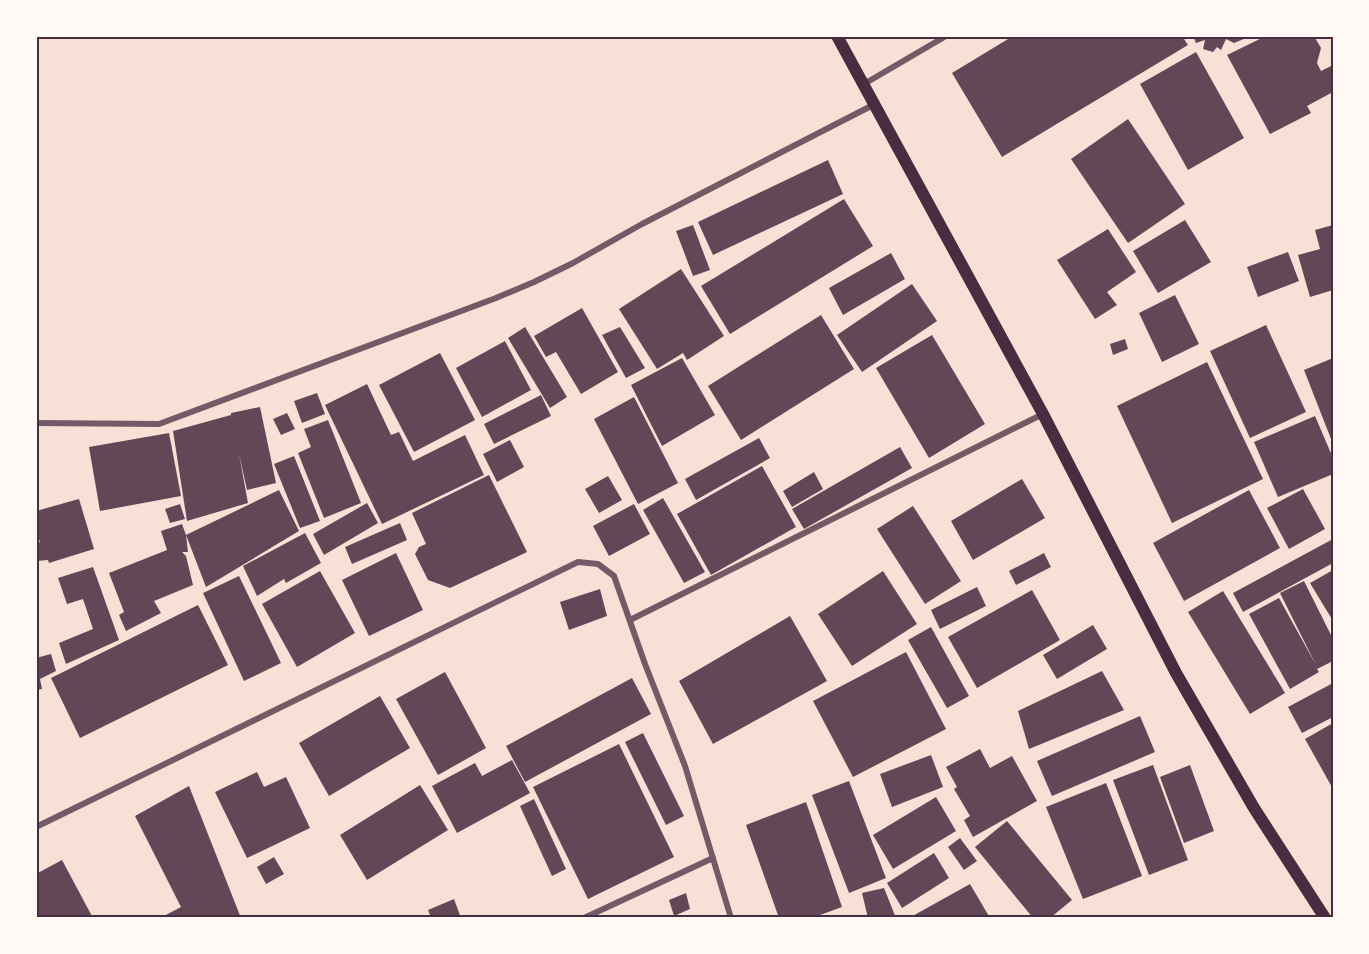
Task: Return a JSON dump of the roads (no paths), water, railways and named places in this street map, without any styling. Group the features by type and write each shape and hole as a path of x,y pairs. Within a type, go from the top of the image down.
{"main road":[{"path":"837,36 1043,414 1176,673 1254,808 1325,918"}],"street":[{"path":"863,85 946,36"},
{"path":"36,423 159,424 496,298 573,263 642,224 875,104"},
{"path":"630,620 1043,414"},
{"path":"36,827 578,562 598,564 614,576 685,766 730,918"},
{"path":"584,918 712,858"}]}
